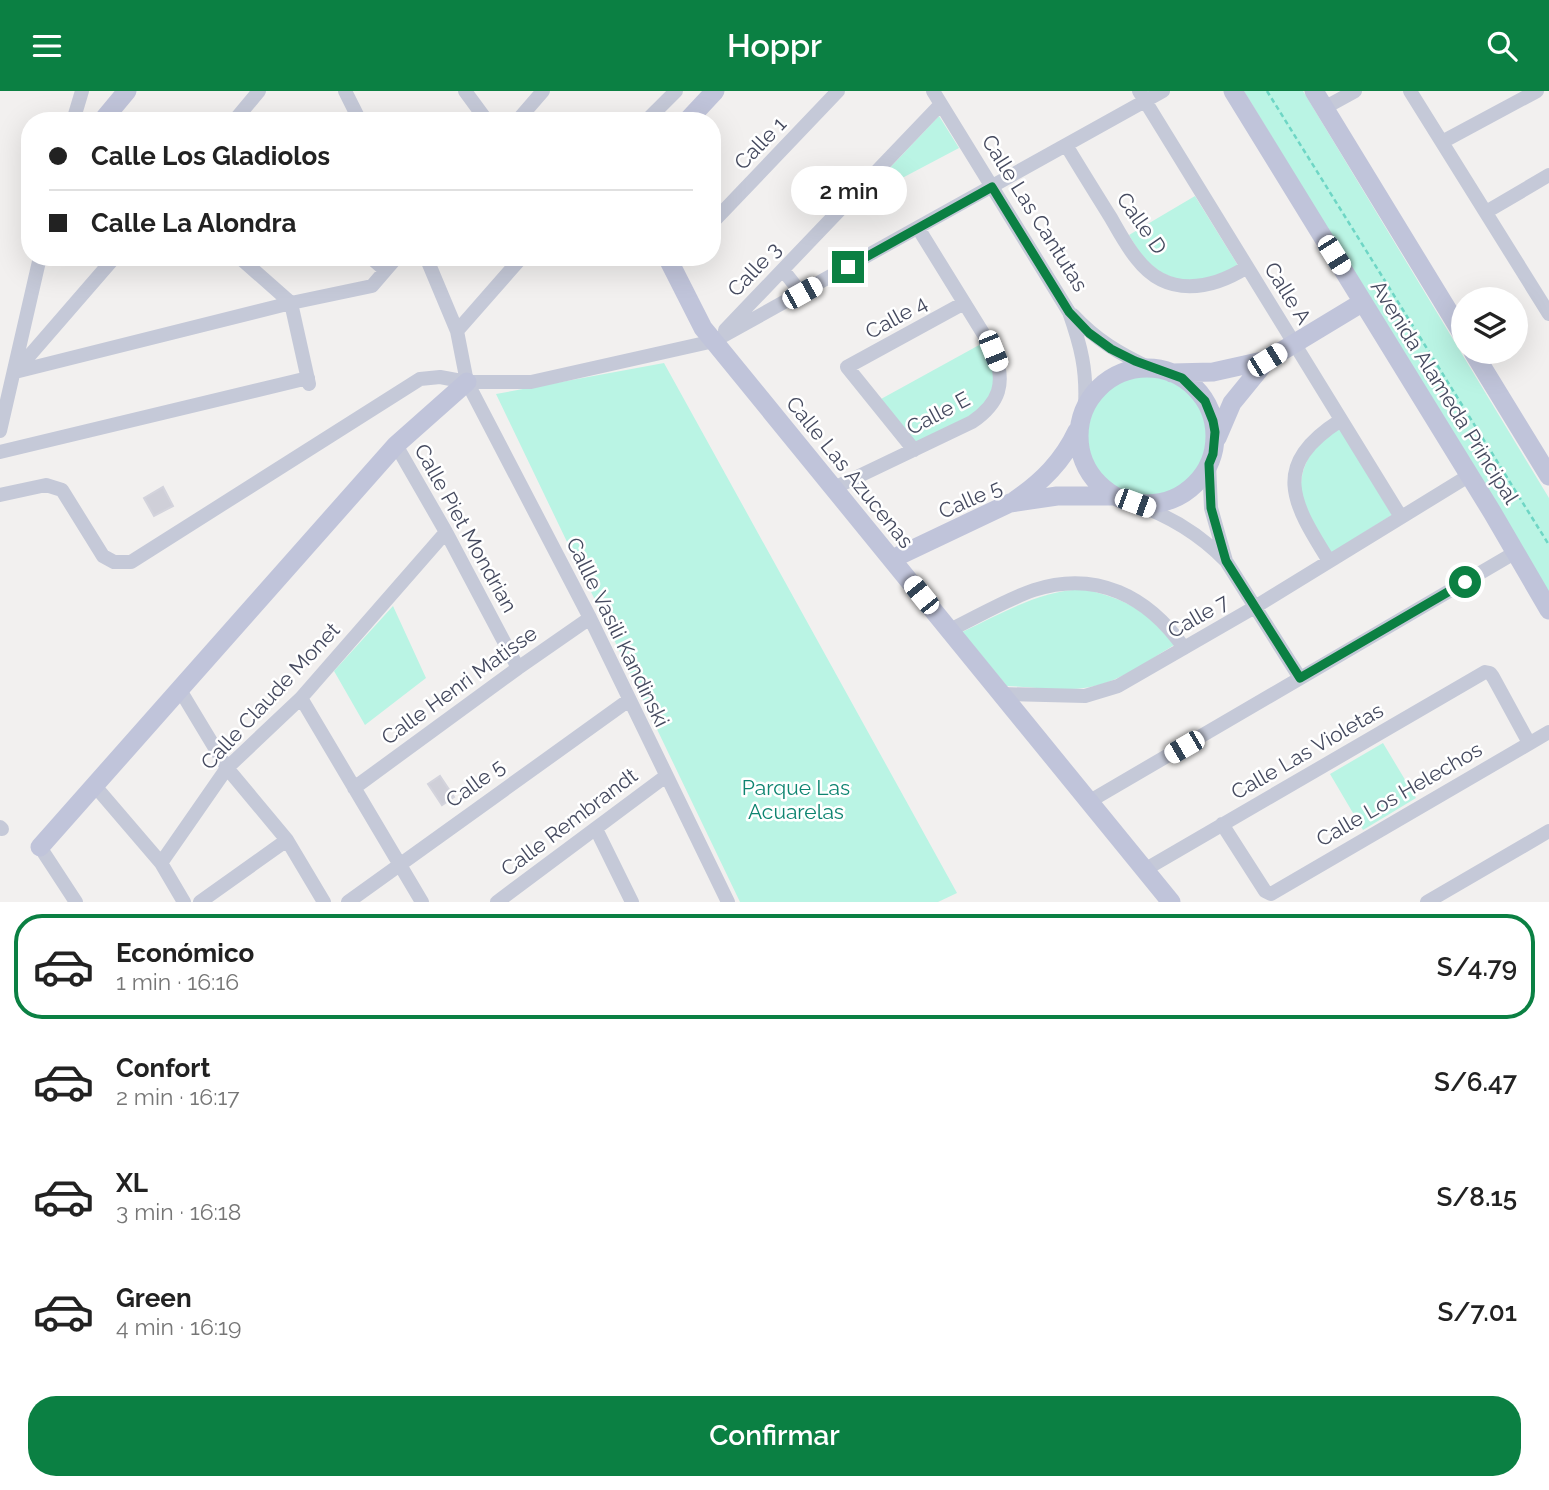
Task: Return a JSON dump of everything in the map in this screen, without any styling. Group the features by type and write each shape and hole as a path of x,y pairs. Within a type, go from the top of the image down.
{"street":[{"path":"76,112 82,91"},
{"path":"110,112 127,91"},
{"path":"242,112 259,91"},
{"path":"345,91 356,112"},
{"path":"464,91 480,112"},
{"path":"525,112 543,91"},
{"path":"655,112 676,91"},
{"path":"695,112 715,91"},
{"name":"Calle 1","path":"721,214 838,91"},
{"path":"0,495 46,485 62,490 103,556 114,562 131,562 420,379 531,382 714,341 1066,145 1142,96 1163,91"},
{"name":"Avenida Alameda Principal","path":"1233,91 1470,475 1549,610"},
{"path":"1314,91 1451,315"},
{"path":"1324,108 1355,91"},
{"path":"1410,91 1549,314"},
{"path":"1442,142 1537,91"},
{"name":"Calle A","path":"1142,96 1401,517"},
{"name":"Calle Las Cantutas","path":"937,97 1069,312 1082,348 1086,371 1085,406"},
{"name":"Calle 3","path":"714,341 783,270 937,97"},
{"name":"Calle D","path":"1066,145 1136,260 1154,275 1176,285 1200,287 1224,281 1247,267"},
{"path":"1486,212 1549,175"},
{"name":"Calle E","path":"834,488 972,422 986,412 996,399 1000,366 918,228"},
{"path":"0,431 38,266"},
{"path":"15,372 107,266"},
{"path":"0,452 308,381 291,303 249,266"},
{"path":"380,266 385,270"},
{"path":"15,372 291,303 372,286 389,266"},
{"name":"Callle Vasili Kandinski","path":"430,266 457,331 467,382 590,618 728,902"},
{"path":"457,331 514,266"},
{"name":"Calle Las Azucenas","path":"676,266 703,328 1171,902"},
{"path":"783,270 802,293"},
{"path":"1069,312 1089,333 1111,349 1150,368 1172,373 1213,372 1267,360 1363,302"},
{"name":"Calle 4","path":"914,450 847,367 964,303"},
{"path":"1135,503 1158,504 1179,496 1197,483 1209,464 1232,403 1267,360"},
{"name":"Avenida Alameda Principal","path":"1480,364 1549,476"},
{"path":"1010,503 1048,475 1062,458 1079,428 1085,406 1098,387 1117,374 1150,368"},
{"path":"1172,373 1191,384 1205,401 1213,421 1215,443"},
{"path":"76,902 40,848 397,445 467,382"},
{"path":"1329,561 1302,519 1294,485 1304,452 1319,435 1341,420"},
{"path":"1079,428 1079,451 1095,481 1113,496 1156,511 1186,527 1226,561"},
{"name":"Calle Piet Mondrian","path":"397,445 518,668"},
{"path":"1209,464 1211,508 1226,561 1300,678"},
{"name":"Calle 7","path":"1002,694 1067,697 1102,692 1118,686 1255,607 1470,475"},
{"name":"Calle 5","path":"892,559 1010,503 1057,496 1113,496"},
{"name":"Calle Claude Monet","path":"161,863 227,768 301,698 446,531"},
{"path":"1090,801 1516,552"},
{"path":"950,631 1031,591 1050,586 1090,584 1119,592 1146,607 1162,620 1184,648"},
{"name":"Calle Henri Matisse","path":"354,787 590,618"},
{"name":"Calle Las Violetas","path":"1146,869 1485,672 1490,673 1529,743"},
{"path":"180,690 227,768 286,840 324,902"},
{"path":"301,698 422,902"},
{"name":"Calle 5","path":"348,902 629,700"},
{"name":"Calle Los Helechos","path":"1223,824 1265,891 1271,894 1549,732"},
{"name":"Calle Rembrandt","path":"497,902 666,776"},
{"path":"95,786 161,863 184,902"},
{"path":"596,829 632,902"},
{"path":"1427,902 1549,831"},
{"path":"200,902 286,840"}],"path":[{"path":"1267,91 1549,545"}],"green space":[{"path":"1244,91 1303,91 1451,336 1451,364 1468,364 1549,498 1549,594"},
{"path":"939,116 959,148 870,195 865,194"},
{"path":"1195,196 1239,267 1221,278 1181,281 1160,272 1143,258 1129,235"},
{"path":"981,344 992,363 994,379 991,393 983,405 971,415 916,443 881,399"},
{"name":"Parque Las Acuarelas","path":"664,363 957,893 938,902 740,902 496,394"},
{"path":"1146,374 1170,379 1190,392 1203,412 1208,436 1203,460 1190,480 1170,493 1146,498 1122,493 1102,480 1089,460 1084,436 1089,412 1102,392 1122,379"},
{"path":"1340,429 1392,515 1331,553 1303,506 1301,484 1308,458 1325,439"},
{"path":"1084,589 1113,597 1135,608 1154,623 1174,645 1134,670 1101,684 1049,689 1007,686 962,632 1036,598"},
{"path":"393,606 426,678 365,725 334,671"},
{"path":"1383,743 1416,798 1363,830 1330,774"}],"building":[{"path":"163,487 173,506 154,516 144,498"},
{"path":"440,776 454,797 442,805 428,784"}],"route":[{"path":"848,267 992,187 1069,312 1089,333 1111,349 1135,361 1182,378 1199,392 1205,401 1215,432 1209,464 1211,508 1226,561 1300,678 1465,582"}]}
